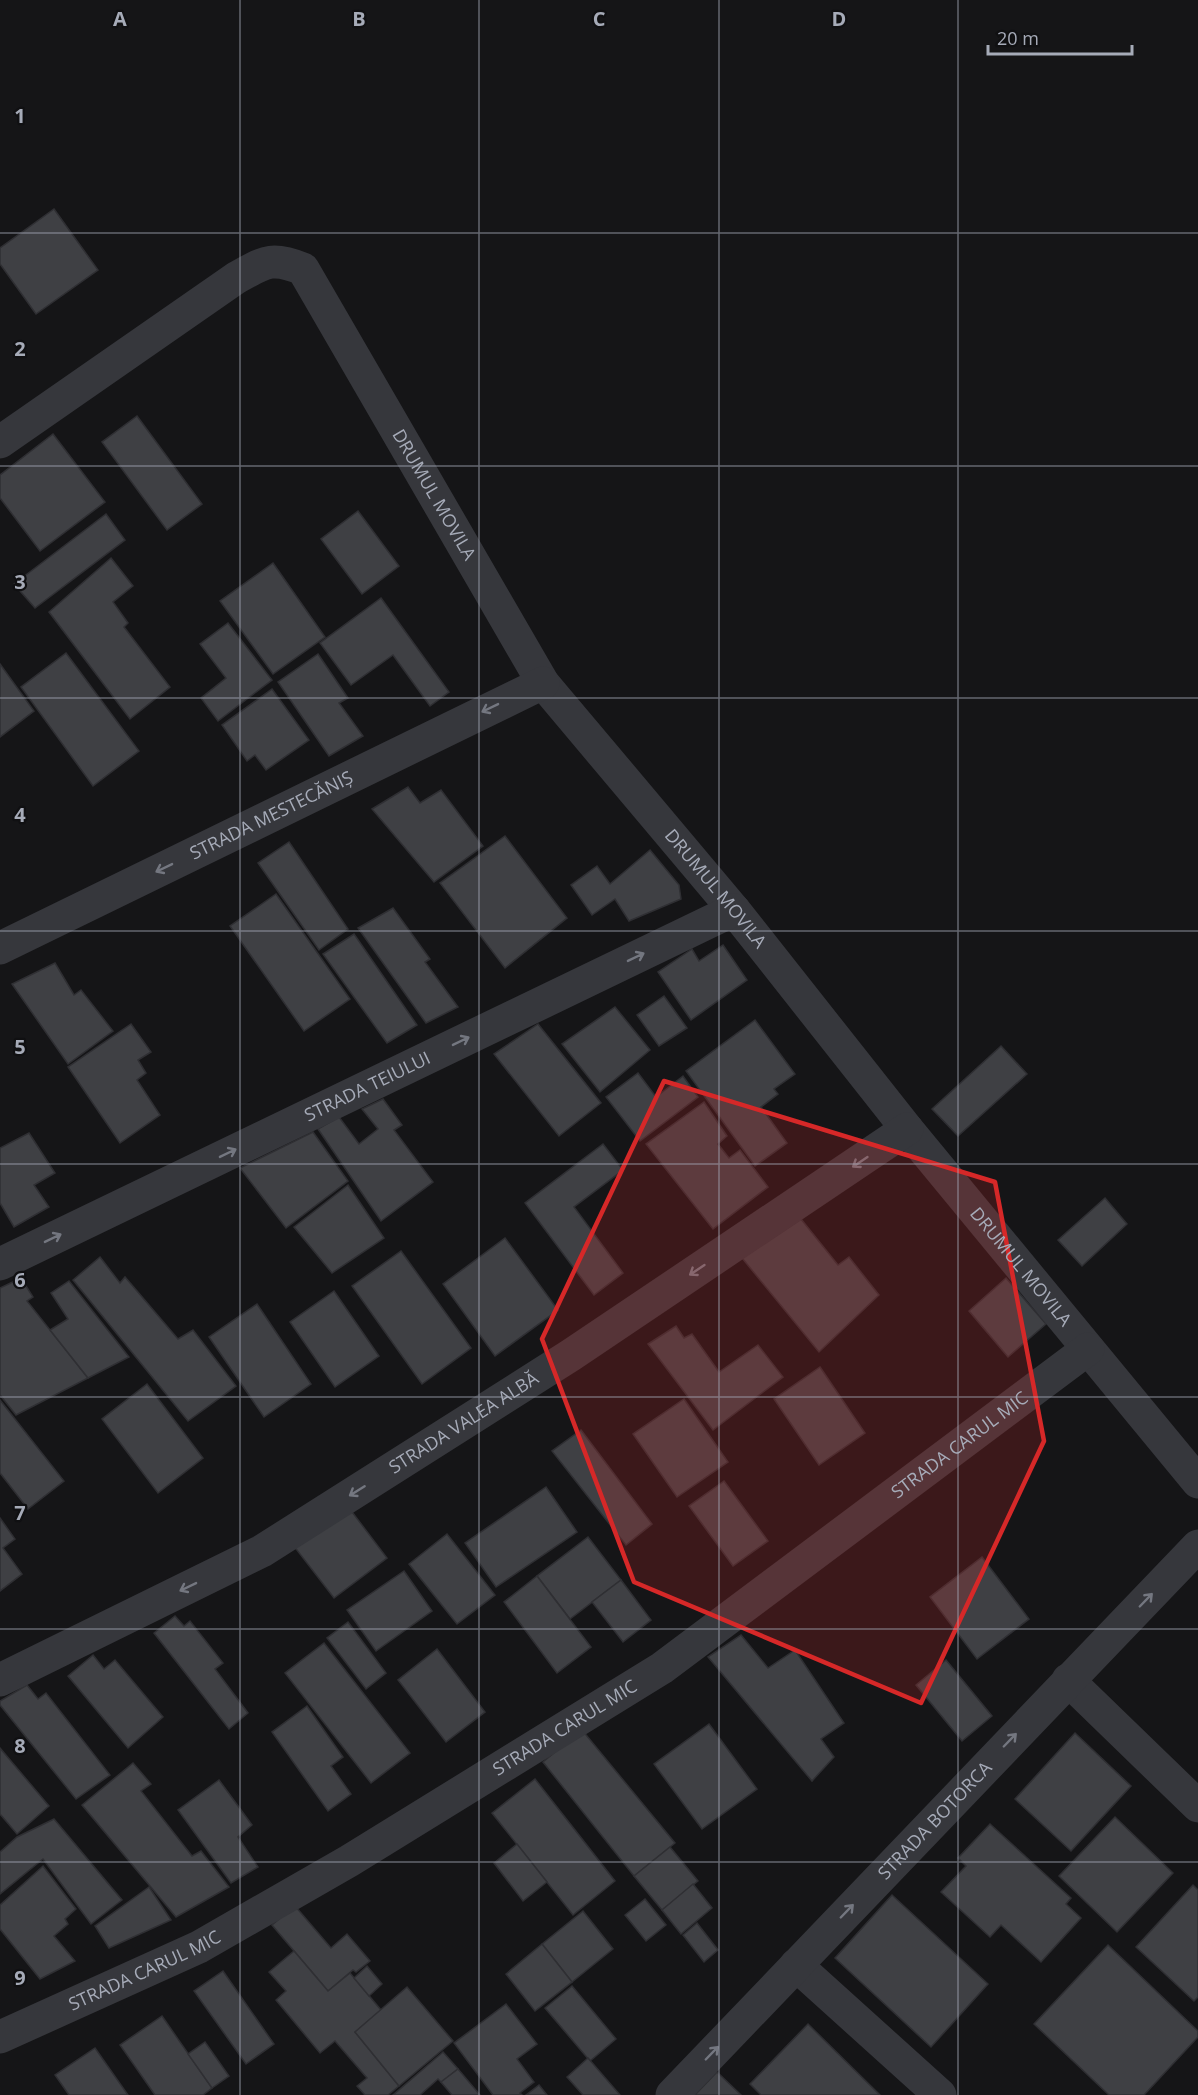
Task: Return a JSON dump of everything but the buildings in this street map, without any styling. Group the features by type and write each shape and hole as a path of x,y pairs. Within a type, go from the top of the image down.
{"street":[{"name":"DRUMUL MOVILA","path":"0,442 236,278 266,262 285,262 303,269 543,682 734,910 907,1129 1198,1482"},
{"name":"STRADA MESTECĂNIȘ","path":"0,948 543,682"},
{"name":"STRADA TEIULUI","path":"0,1264 734,910"},
{"name":"STRADA VALEA ALBĂ","path":"0,1680 262,1551 571,1355 907,1129"},
{"name":"STRADA CARUL MIC","path":"0,2037 199,1947 349,1861 662,1668 1088,1349"},
{"name":"STRADA BOTORCA","path":"672,2095 1198,1546"},
{"path":"1068,1680 1198,1806"},
{"path":"796,1965 939,2095"}],"highlighted area":[{"path":"664,1081 995,1182 1044,1441 921,1703 634,1582 542,1339"}]}
